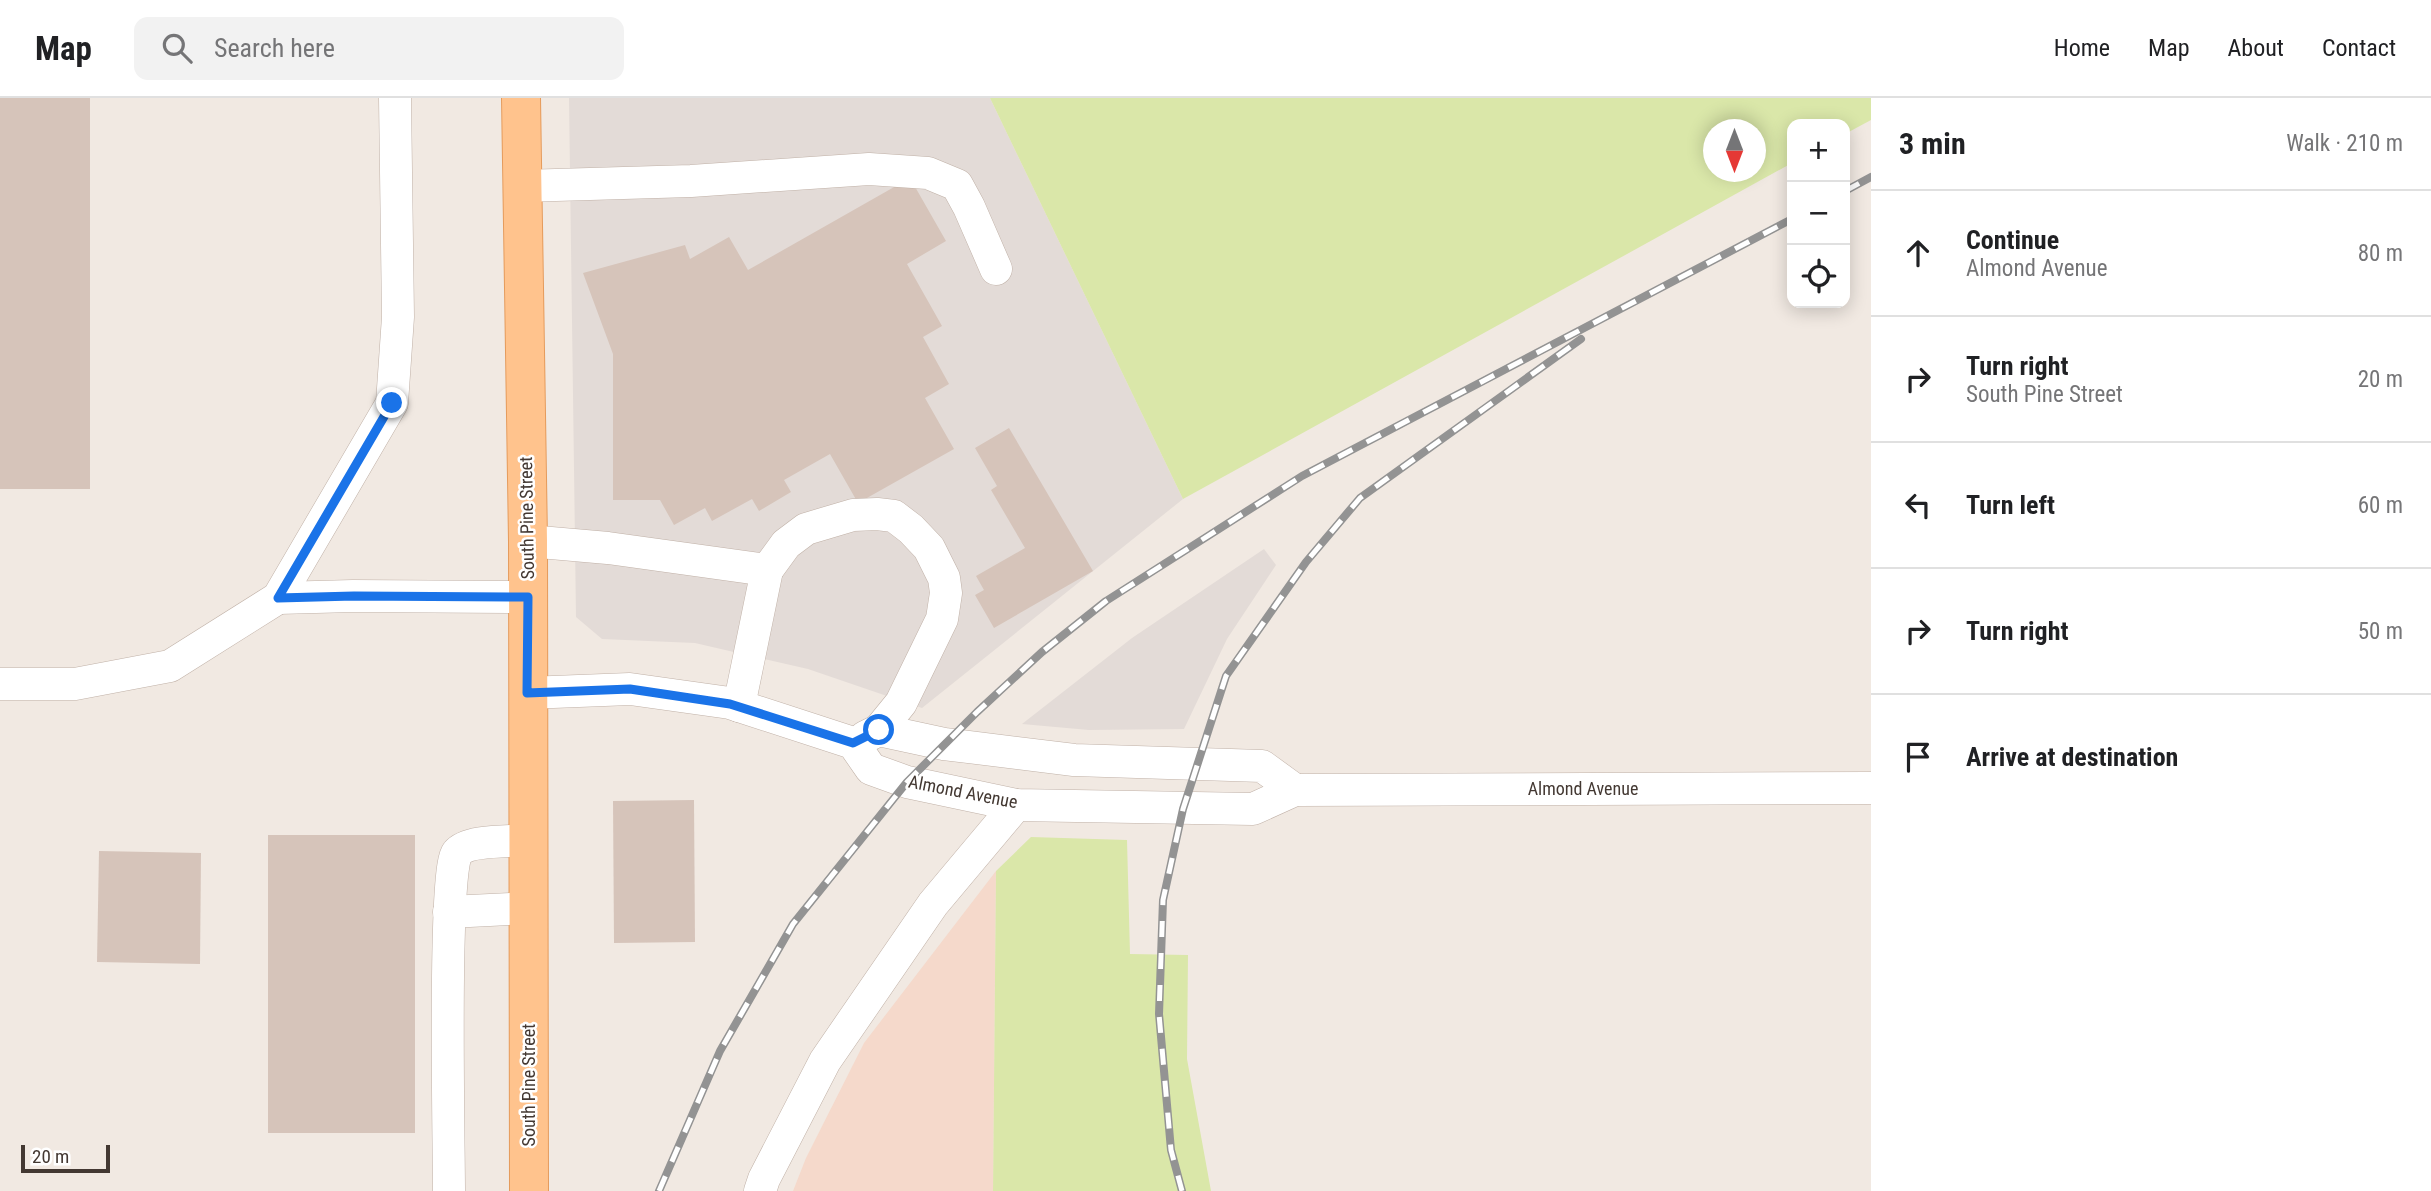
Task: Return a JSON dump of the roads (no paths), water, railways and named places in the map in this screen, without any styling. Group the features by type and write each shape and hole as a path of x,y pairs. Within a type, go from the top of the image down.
{"main road":[{"name":"South Pine Street","path":"521,98 528,541 529,1191"}],"street":[{"path":"0,684 75,684 170,666 278,598 392,403 398,317 395,98"},
{"path":"522,186 691,181 869,169 928,173 957,185 996,269"},
{"path":"739,706 767,570 786,544 806,529 853,515 894,516 929,548 944,578 946,593 942,619 901,703 866,736"},
{"path":"528,541 608,548 767,570"},
{"path":"278,598 528,597"},
{"path":"527,693 630,689 739,706 866,736 1073,760 1262,766 1295,790"},
{"name":"Almond Avenue","path":"866,736 872,769 906,782 1016,804 1253,809 1295,790 1871,788"},
{"path":"760,1191 825,1061 933,904 1016,804"},
{"path":"449,1191 449,912 453,862 457,853 470,844 529,840"},
{"path":"449,912 529,908"}],"railway":[{"path":"1850,188 1871,177"},
{"path":"659,1191 720,1051 793,924 907,782 1042,652 1106,601 1302,476 1787,222"},
{"path":"1182,1191 1171,1150 1159,1014 1163,900 1183,809 1226,676 1306,562 1360,498 1581,339"}]}
